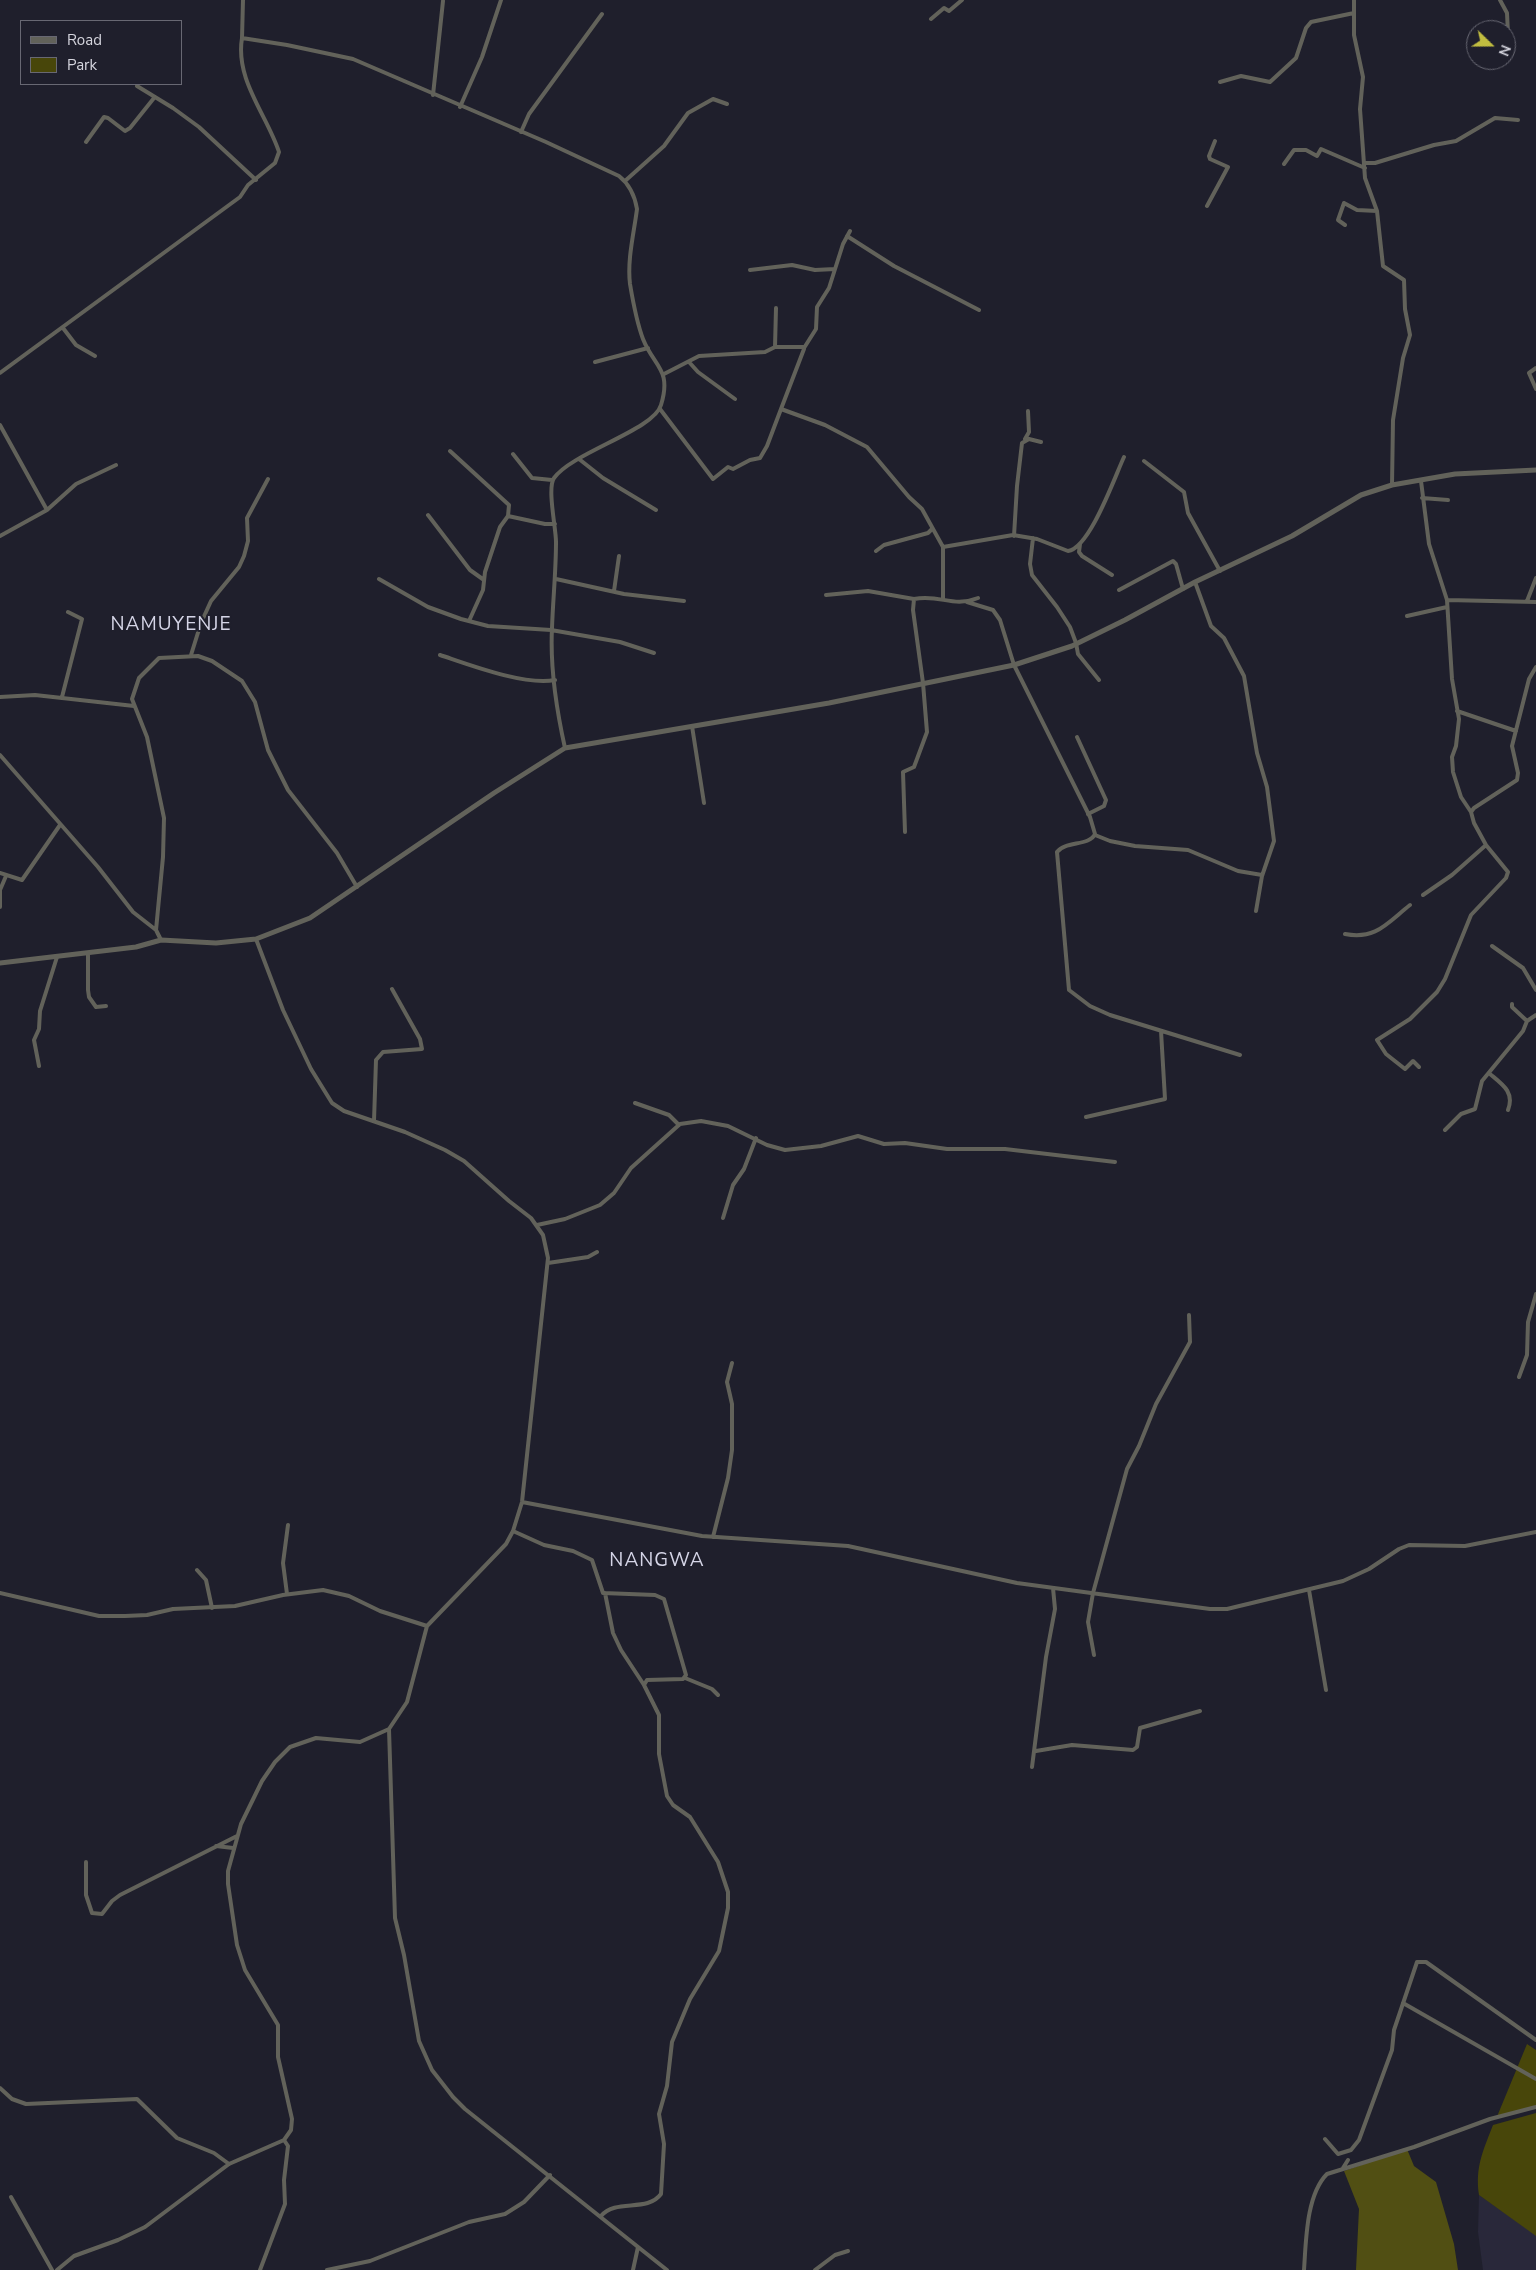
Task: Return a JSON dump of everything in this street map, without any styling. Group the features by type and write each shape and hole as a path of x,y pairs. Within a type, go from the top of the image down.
{"street":[{"path":"0,373 240,197 275,163 279,152 247,82 240,56 243,0"},
{"path":"460,106 482,57 501,0"},
{"path":"931,19 944,8 949,11 962,0"},
{"path":"1354,0 1354,35 1363,77 1360,109 1366,182 1377,211 1383,266 1404,280 1405,309 1410,334 1403,358 1393,420 1392,485"},
{"path":"1500,0 1507,14 1507,20"},
{"path":"433,95 443,1"},
{"path":"1220,82 1241,76 1270,82 1296,58 1305,30 1311,22 1354,13"},
{"path":"520,132 529,114 602,14"},
{"path":"242,38 288,45 353,60 586,160 626,181 637,209 629,271 630,284 641,332 648,348 664,374 664,394 660,409 645,422 579,458 552,480 536,480 532,478 513,454"},
{"path":"137,86 173,108 199,127 256,180"},
{"path":"86,142 104,117 125,131 130,128 154,98"},
{"path":"626,181 664,146 688,113 708,100 716,100 727,104"},
{"path":"1284,164 1294,150 1306,150 1318,156 1321,149 1365,166 1434,145 1456,141 1495,118 1518,120"},
{"path":"1207,206 1228,167 1210,159 1209,156 1215,141"},
{"path":"1345,225 1338,220 1344,203 1357,210 1377,211"},
{"path":"660,409 713,479 728,466 732,469 750,460 760,458 767,446 804,348 816,329 817,307 829,288 850,231"},
{"path":"847,236 894,266 979,310"},
{"path":"750,270 792,265 815,270 835,269"},
{"path":"775,347 776,308"},
{"path":"63,328 76,344 95,356"},
{"path":"664,374 699,356 765,352 775,347 798,346 804,348"},
{"path":"594,362 648,348"},
{"path":"689,362 698,372 735,399"},
{"path":"1536,368 1529,373 1536,389"},
{"path":"781,409 825,425 866,447 909,497 922,509 943,547 943,599"},
{"path":"1014,536 1022,443 1029,432 1028,411"},
{"path":"0,424 47,510"},
{"path":"1025,439 1041,442"},
{"path":"450,451 509,504 508,516 500,527 484,580 483,590 469,621"},
{"path":"1112,575 1082,556 1079,552 1080,544 1093,524 1124,456"},
{"path":"579,458 603,478 656,510"},
{"path":"1144,461 1184,492 1188,513 1220,571"},
{"path":"0,536 47,510 76,484 116,466"},
{"path":"0,963 88,953 136,946 161,940 216,943 256,938 310,918 502,788 565,748 829,703 1014,665 1076,643 1195,582 1292,536 1361,495 1392,485 1455,474 1536,470"},
{"path":"191,656 201,623 211,601 239,567 244,556 248,541 247,518 268,479"},
{"path":"552,480 556,579 551,630 557,708 565,748"},
{"path":"1419,1066 1413,1061 1405,1069 1386,1054 1376,1040 1410,1019 1437,992 1445,979 1471,915 1506,878 1508,872 1486,845 1474,823 1472,812 1461,797 1453,772 1452,757 1458,733 1452,679 1447,600 1429,544 1421,481"},
{"path":"1422,498 1448,500"},
{"path":"428,515 470,570 484,580"},
{"path":"508,516 545,524 555,524"},
{"path":"876,550 884,545 928,533 932,529"},
{"path":"943,547 951,547 966,541 1014,536 1033,538 1068,551 1080,544"},
{"path":"1033,538 1030,564 1032,575 1070,627 1078,654 1099,680"},
{"path":"614,591 619,556"},
{"path":"1119,590 1173,562 1176,564 1183,589"},
{"path":"1527,601 1536,578"},
{"path":"556,579 614,591 684,602"},
{"path":"379,580 428,607 469,621 488,626 551,630 620,642 654,653"},
{"path":"1195,582 1211,626 1224,638 1244,676 1257,753 1267,787 1269,815 1274,833 1273,845 1262,875 1256,911"},
{"path":"826,595 868,591 914,599 925,597 967,602 993,610 1000,620 1014,665 1088,814 1095,835 1110,841 1135,846 1188,850 1238,871 1262,875"},
{"path":"967,602 978,598"},
{"path":"905,832 902,774 904,771 914,767 926,734 923,683 913,610 914,599"},
{"path":"1447,600 1536,602"},
{"path":"1406,616 1447,607"},
{"path":"62,697 82,619 68,612"},
{"path":"440,655 498,673 539,681 555,680"},
{"path":"156,930 163,857 164,818 147,737 132,699 136,684 146,669 159,658 191,656 212,661 242,681 255,702 268,750 288,790 337,853 357,887"},
{"path":"1472,812 1474,808 1512,786 1517,780 1518,773 1512,746 1529,679 1536,667"},
{"path":"0,697 34,695 134,706"},
{"path":"1457,711 1516,731"},
{"path":"692,726 704,804"},
{"path":"1077,737 1106,800 1104,806 1088,814"},
{"path":"0,755 15,769 60,825 98,867 133,912 156,930 161,940"},
{"path":"0,873 22,880 60,825"},
{"path":"1095,835 1092,839 1061,848 1058,852 1069,990 1090,1006 1161,1031 1240,1055"},
{"path":"1422,895 1452,875 1486,845"},
{"path":"0,907 0,890 6,876"},
{"path":"1345,934 1357,936 1370,935 1410,905"},
{"path":"57,2270 74,2256 118,2240 145,2227 229,2164 284,2140 291,2130 292,2119 278,2058 278,2025 245,1970 238,1945 228,1879 233,1848 248,1805 275,1762 290,1748 316,1738 360,1742 389,1729 407,1702 427,1626 485,1567 513,1531 522,1502 548,1263 546,1242 537,1225 527,1214 508,1201 464,1162 429,1143 374,1120 340,1109 321,1087 283,1010 256,938"},
{"path":"1492,946 1523,968 1536,990"},
{"path":"88,953 89,998 96,1007 106,1006"},
{"path":"39,1066 34,1040 39,1029 40,1011 57,957"},
{"path":"374,1120 376,1060 382,1052 422,1049 420,1039 392,989"},
{"path":"1512,1004 1512,1007 1527,1022"},
{"path":"1445,1130 1461,1114 1475,1109 1482,1081 1490,1074 1523,1031 1527,1022 1536,1015"},
{"path":"1086,1117 1165,1099 1161,1031"},
{"path":"1490,1074 1506,1086 1510,1094 1508,1110"},
{"path":"635,1103 669,1115 679,1125"},
{"path":"537,1225 565,1219 600,1205 614,1193 631,1168 679,1125 702,1121 728,1126 767,1145 785,1150 821,1146 858,1136 884,1144 905,1143 947,1149 1005,1149 1115,1162"},
{"path":"724,1218 732,1185 744,1169 756,1138"},
{"path":"548,1263 588,1257 596,1252"},
{"path":"1519,1377 1527,1355 1528,1322 1536,1294"},
{"path":"1094,1655 1088,1622 1093,1594 1126,1469 1139,1446 1156,1404 1190,1342 1189,1315"},
{"path":"713,1537 728,1478 732,1450 732,1404 726,1382 732,1363"},
{"path":"522,1502 627,1523 713,1537 848,1546 1017,1583 1210,1609 1227,1609 1309,1590 1359,1575 1399,1549 1409,1545 1465,1546 1536,1532"},
{"path":"288,1525 283,1563 288,1594"},
{"path":"513,1531 544,1545 573,1552 592,1560 601,1591 605,1593 655,1595 664,1598 675,1632 685,1678"},
{"path":"197,1570 206,1580 212,1608"},
{"path":"0,1588 2,1593 99,1616 147,1615 173,1608 235,1606 288,1594 323,1590 349,1596 380,1611 427,1626"},
{"path":"1032,1768 1036,1751 1046,1657 1055,1609 1053,1588"},
{"path":"1309,1590 1326,1690"},
{"path":"601,2216 613,2207 654,2200 661,2194 664,2144 659,2114 667,2086 672,2042 690,1999 716,1959 728,1908 726,1885 718,1862 690,1817 673,1805 666,1796 659,1754 660,1720 644,1685 621,1650 613,1633 605,1593"},
{"path":"644,1685 647,1680 685,1678 712,1689 718,1696"},
{"path":"1036,1751 1072,1745 1133,1750 1137,1747 1140,1728 1200,1711"},
{"path":"389,1729 395,1918 422,2051 432,2070 452,2097 666,2270"},
{"path":"86,1862 90,1911 102,1914 112,1901 120,1895 237,1836"},
{"path":"216,1846 233,1848"},
{"path":"1325,2140 1338,2154 1352,2150 1359,2140 1392,2050 1394,2030 1416,1964 1422,1961 1536,2040"},
{"path":"1403,2003 1536,2079"},
{"path":"0,2088 12,2099 26,2104 138,2099 177,2138 214,2153 229,2164"},
{"path":"1304,2270 1304,2246 1316,2192 1327,2174 1414,2147 1496,2117 1536,2107"},
{"path":"260,2270 285,2204 284,2180 288,2146 284,2140"},
{"path":"1343,2168 1348,2160"},
{"path":"327,2270 370,2261 468,2222 505,2214 524,2202 550,2175"},
{"path":"11,2197 52,2270"},
{"path":"633,2270 638,2247"},
{"path":"814,2270 835,2255 848,2251"}],"shaded area":[{"path":"1407,2149 1414,2166 1436,2182 1454,2244 1458,2270 1356,2270 1359,2209 1344,2171"},
{"path":"1479,2195 1536,2235 1536,2270 1483,2270 1478,2232"}],"green space":[{"path":"1527,2044 1536,2050 1536,2107 1496,2119"},
{"path":"1536,2113 1536,2236 1479,2195 1478,2176 1481,2159 1493,2125"}],"district":[{"name":"NAMUYENJE","path":"171,625"},
{"name":"NANGWA","path":"657,1561"}]}
